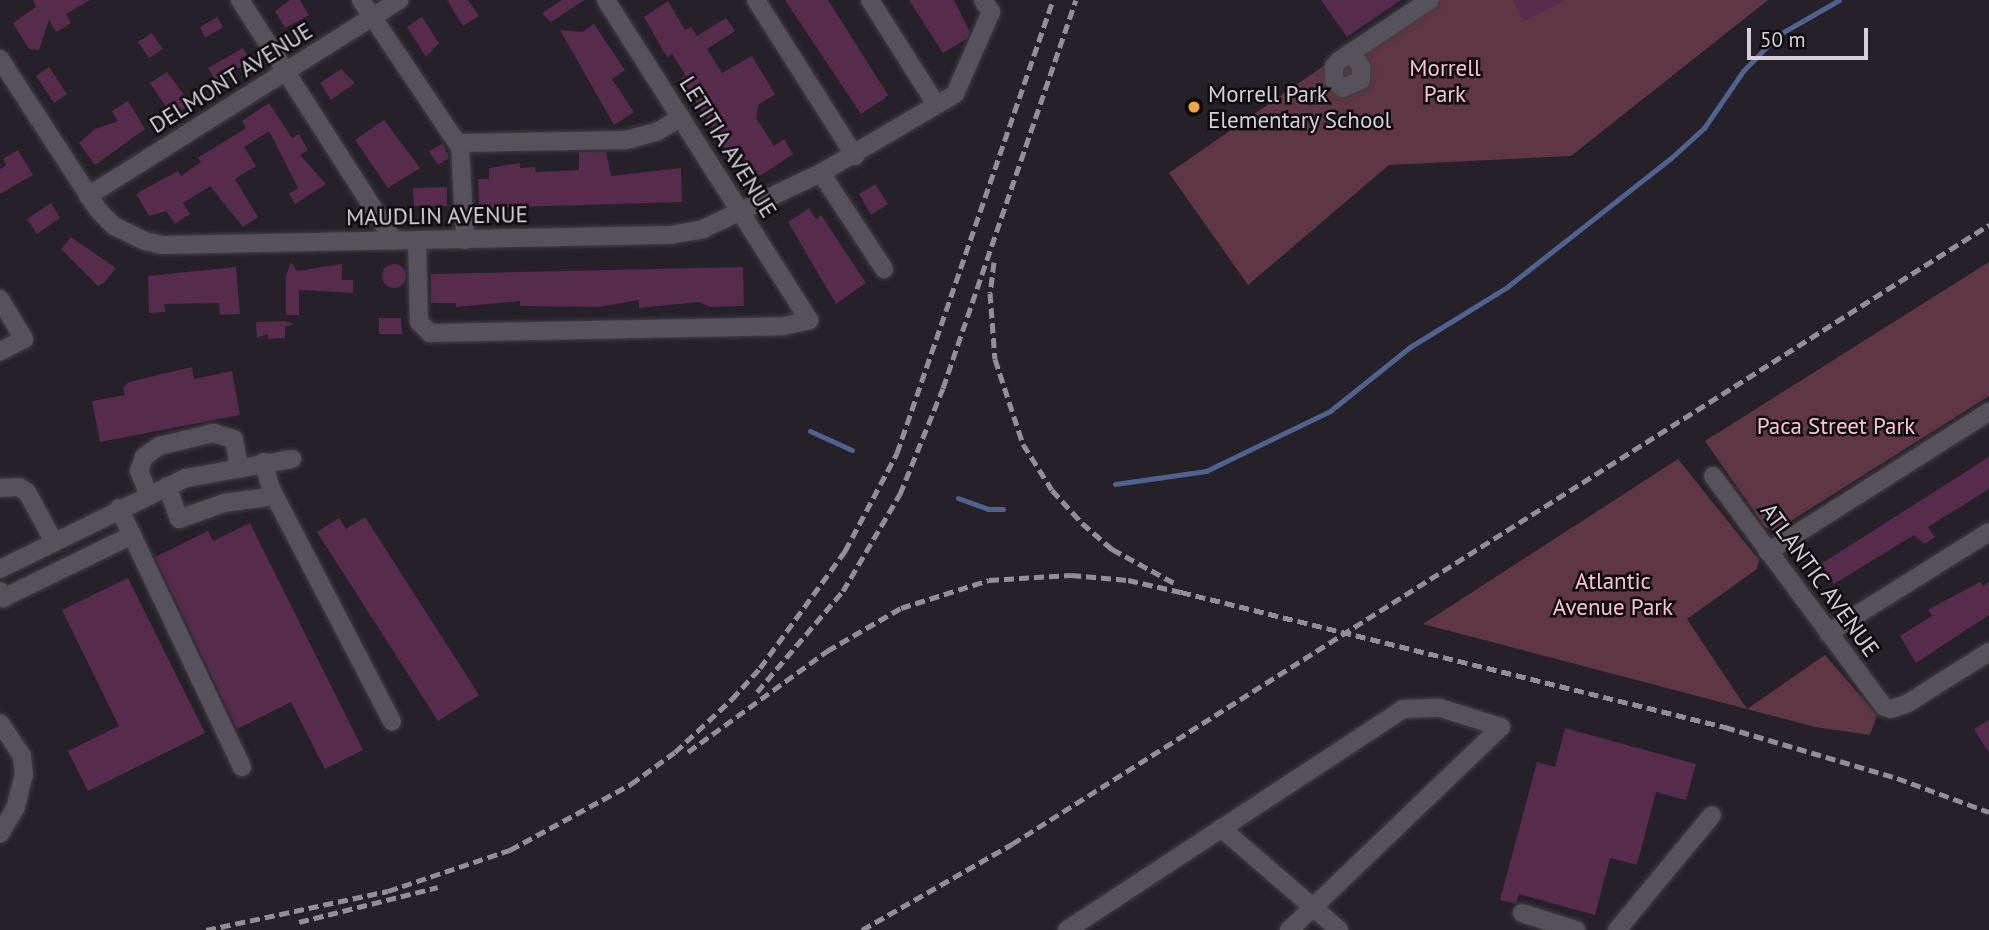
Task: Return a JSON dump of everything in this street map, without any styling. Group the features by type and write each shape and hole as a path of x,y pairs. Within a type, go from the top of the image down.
{"street":[{"path":"240,0 394,241"},
{"path":"361,0 461,149"},
{"name":"DELMONT AVENUE","path":"88,197 399,0"},
{"name":"LETITIA AVENUE","path":"417,241 419,321 430,333 784,326 809,320 606,0"},
{"path":"756,0 855,156"},
{"path":"870,0 935,103"},
{"name":"MAUDLIN AVENUE","path":"0,59 88,197 130,237 163,245 670,236 704,229 821,173 855,156 935,103 955,94 991,12 984,0"},
{"path":"1352,53 1430,0"},
{"path":"466,240 460,143 635,138 681,118"},
{"path":"821,173 884,269"},
{"path":"0,299 24,339 0,352"},
{"path":"1768,552 1989,412"},
{"path":"148,493 139,471 144,457 159,446 213,433 234,439 239,466"},
{"path":"0,569 148,493 239,466 292,459"},
{"path":"263,462 275,496 393,721"},
{"name":"ATLANTIC AVENUE","path":"1713,476 1878,702 1891,709 1908,703 1989,652"},
{"path":"167,486 179,519 224,503 275,496"},
{"path":"0,488 19,487 27,492 61,570"},
{"path":"119,508 242,767"},
{"path":"89,523 102,550"},
{"path":"1828,633 1989,532"},
{"path":"0,591 4,598 132,535"},
{"path":"1068,930 1403,709 1440,708 1501,727 1289,930"},
{"path":"0,723 22,756 24,774 16,807 0,834"},
{"path":"1617,930 1712,815"},
{"path":"1221,828 1339,930"},
{"path":"1522,913 1576,930"}],"green space":[{"name":"Morrell Park","path":"1419,0 1768,0 1571,156 1389,165 1248,285 1169,173"},
{"name":"Paca Street Park","path":"1989,262 1989,396 1775,531 1765,527 1705,441"},
{"name":"Atlantic Avenue Park","path":"1678,459 1759,560 1757,569 1687,619 1747,709 1825,655 1877,715 1870,735 1815,727 1423,624"}],"building":[{"path":"33,0 90,0 66,14 71,23 56,32 49,20 39,50 29,49 13,23 36,7"},
{"path":"290,0 300,0 309,15 285,28 275,11"},
{"path":"447,0 468,0 479,16 463,26"},
{"path":"562,0 584,0 551,22 542,13"},
{"path":"785,0 828,0 888,95 861,114"},
{"path":"909,0 954,0 970,32 967,39 943,53"},
{"path":"1321,0 1401,0 1347,37"},
{"path":"1513,0 1566,0 1524,21"},
{"path":"668,1 685,30 691,27 697,36 726,18 735,31 707,49 722,73 752,56 775,94 759,104 756,118 774,146 784,139 793,154 757,178 739,150 729,155 681,78 686,76 672,54 667,57 644,17"},
{"path":"217,17 223,27 205,38 200,27"},
{"path":"422,17 439,43 426,57 407,27"},
{"path":"594,24 625,70 612,79 634,112 614,125 560,30 582,32"},
{"path":"152,33 163,49 149,58 138,42"},
{"path":"243,48 251,61 216,81 208,68"},
{"path":"49,67 67,94 54,103 36,76"},
{"path":"341,69 355,83 331,100 320,83"},
{"path":"167,72 191,104 172,116 150,83"},
{"path":"128,101 145,129 95,165 79,143 95,129 118,121 112,111"},
{"path":"269,103 292,138 299,134 308,150 300,155 326,184 295,204 289,194 298,188 269,131 244,147 256,166 235,179 258,217 243,227 210,186 183,203 190,214 175,224 166,211 149,216 136,194 178,171 181,176 201,162 198,158 246,128 242,121"},
{"path":"384,120 420,168 388,188 355,140"},
{"path":"443,143 449,158 438,165 429,151"},
{"path":"18,150 33,175 0,194 0,169 6,165 3,159"},
{"path":"579,152 606,152 611,176 681,168 682,202 479,208 478,179 489,179 489,168 520,163 520,168 535,167 536,172 579,170"},
{"path":"875,184 888,204 871,215 859,194"},
{"path":"447,187 447,206 414,206 413,188"},
{"path":"51,203 60,218 37,234 27,219"},
{"path":"809,208 816,219 821,215 866,283 836,304 788,222"},
{"path":"71,237 116,268 105,282 98,286 61,249"},
{"path":"291,262 297,271 342,264 342,280 353,280 353,293 299,290 299,315 286,315 286,276"},
{"path":"394,264 405,271 406,276 399,287 394,288 383,281 382,276 389,265"},
{"path":"236,267 240,314 220,315 219,303 164,304 165,312 149,313 148,276"},
{"path":"743,267 744,306 710,307 699,302 639,308 639,300 598,307 520,306 520,301 456,307 456,303 431,303 431,274"},
{"path":"379,318 401,318 402,334 379,334"},
{"path":"285,321 294,324 285,327 285,338 268,339 268,334 257,338 256,322"},
{"path":"192,367 194,379 232,371 240,415 100,442 92,401 125,395 123,387 129,382"},
{"path":"1989,457 1989,489 1928,527 1935,537 1924,544 1914,535 1834,584 1821,564"},
{"path":"365,517 479,695 438,721 317,532 339,518 346,529"},
{"path":"250,523 363,750 325,769 291,702 237,729 155,557 208,531 213,541"},
{"path":"128,578 205,733 88,791 68,751 119,726 62,610"},
{"path":"1980,582 1983,586 1989,582 1989,615 1916,663 1900,636 1932,616 1928,610"},
{"path":"1989,720 1989,753 1974,729"},
{"path":"1565,728 1696,764 1686,800 1656,792 1637,865 1610,858 1595,915 1519,894 1516,904 1500,900 1537,762 1555,767"}],"waterway":[{"path":"1115,484 1206,471 1330,411 1410,347 1507,287 1671,158 1704,128 1743,71 1778,35 1839,0"},
{"path":"810,431 852,450"},
{"path":"958,498 988,509 1003,509"}],"railway":[{"path":"206,930 388,891 510,850 631,784 675,752 732,699 760,668 845,551 897,453 1053,0"},
{"path":"757,692 843,591 900,494 943,388 1076,0"},
{"path":"862,930 1012,844 1989,225"},
{"path":"994,262 990,293 995,359 1023,444 1052,490 1082,523 1112,549 1176,584"},
{"path":"688,752 827,651 901,608 989,580 1071,575 1128,580 1181,592 1725,727 1897,778 1989,812"},
{"path":"299,922 438,887"}],"place":[{"name":"Morrell Park Elementary School","path":"1194,107"}]}
